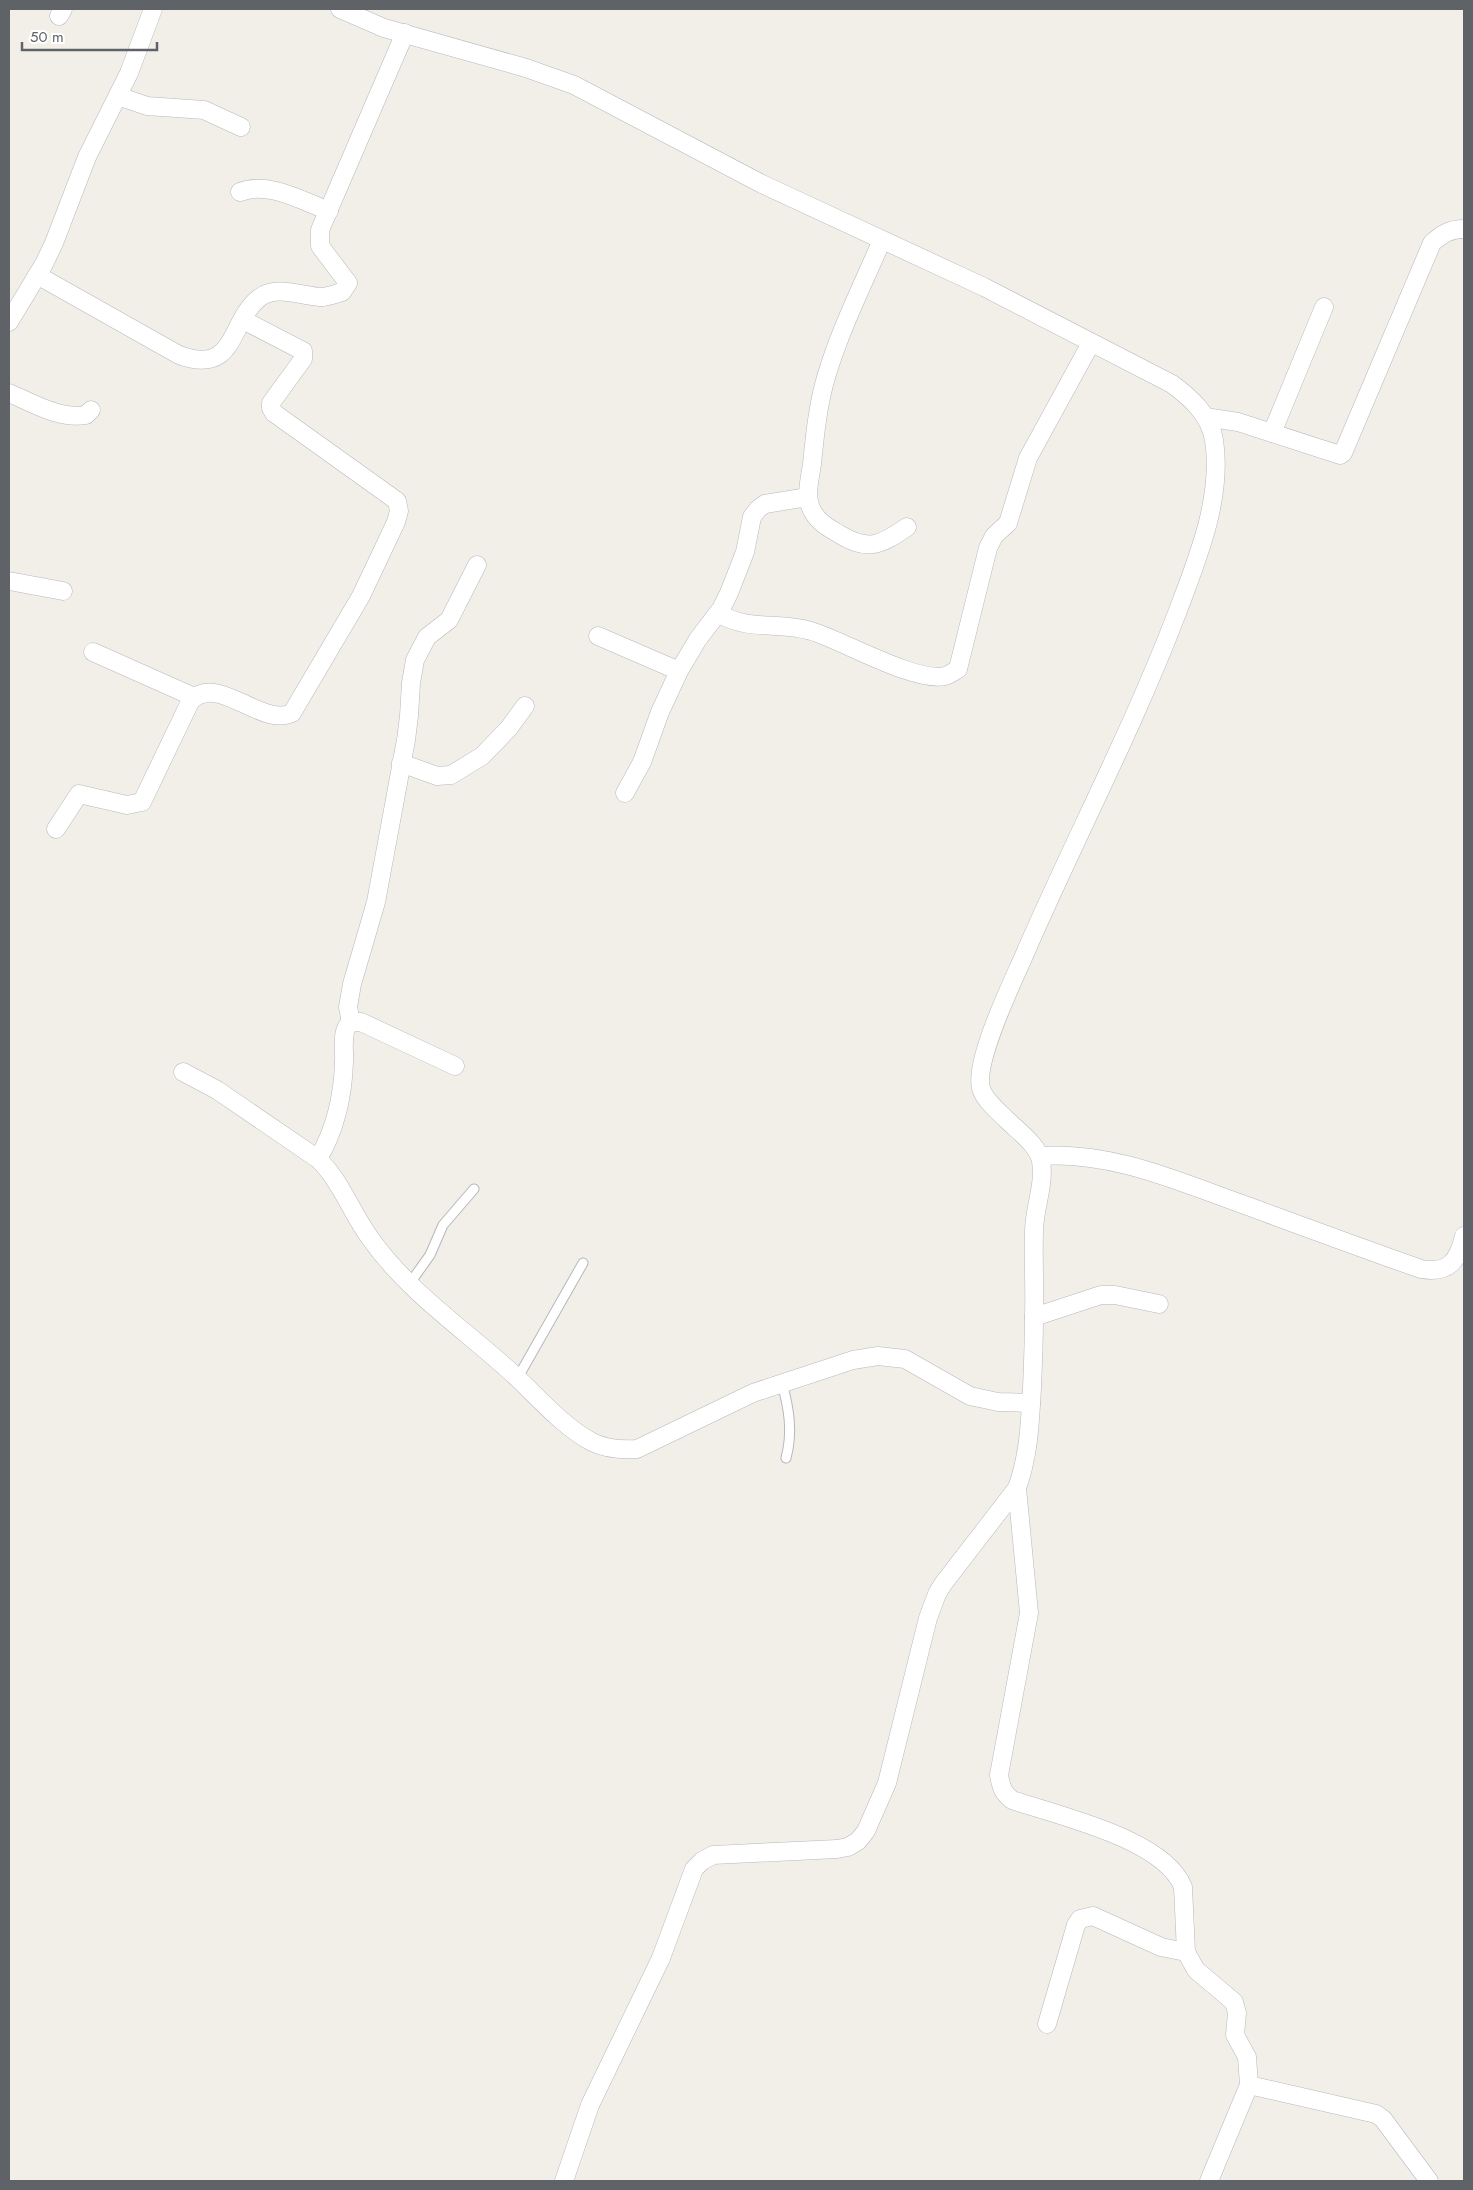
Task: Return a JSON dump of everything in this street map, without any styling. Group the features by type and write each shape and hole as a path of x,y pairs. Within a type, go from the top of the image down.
{"street":[{"path":"9,322 54,243 87,157 129,73 152,9"},
{"path":"340,9 384,28 505,62 574,85 762,184 984,287 1172,384 1192,398 1205,417 1214,436 1216,470 1210,514 1193,571 1151,680 1023,958 983,1056 980,1074 981,1090 989,1101 1031,1143 1040,1156 1041,1186 1034,1228 1034,1317 1030,1432 1023,1472 1017,1488 937,1594 928,1618 892,1769 866,1831 858,1841 848,1847 713,1855 702,1860 694,1868 661,1958 590,2105 564,2181"},
{"path":"37,275 179,355 194,360 206,360 217,357 226,348 243,320 260,298 272,293 322,297 332,296 345,290 348,283 320,246 320,230 405,33"},
{"path":"118,96 147,106 204,110 241,127"},
{"path":"240,192 251,188 280,192 329,212"},
{"path":"1205,417 1238,422 1343,454 1432,244 1441,235 1454,229 1464,229"},
{"path":"882,240 851,310 827,374 817,418 808,498 812,512 821,523 847,539 862,544 876,545 907,527"},
{"path":"1272,433 1324,307"},
{"path":"56,830 79,794 127,805 142,802 190,702 194,696 201,692 213,692 273,715 285,717 292,713 361,596 396,522 399,511 397,501 274,413 271,403 303,359 303,351 243,320"},
{"path":"718,613 737,623 810,631 904,668 933,676 944,676 958,668 988,548 994,536 1008,523 1028,458 1091,343"},
{"path":"9,393 68,415 86,415 91,410"},
{"path":"625,793 642,762 660,712 679,671 698,639 718,613 738,572 745,552 752,517 758,508 765,504 780,500 808,498"},
{"path":"351,1022 348,1007 352,984 376,902 409,716 411,683 415,660 427,637 450,620 477,565"},
{"path":"9,581 63,591"},
{"path":"598,636 679,671"},
{"path":"93,652 194,696"},
{"path":"401,763 437,776 451,775 482,756 509,728 525,706"},
{"path":"318,1159 326,1145 338,1110 346,1026 351,1022 361,1022 455,1066"},
{"path":"183,1072 217,1090 326,1166 369,1238 390,1263 449,1321 518,1378 579,1433 594,1442 624,1450 636,1449 753,1393 853,1360 878,1356 905,1359 970,1396 998,1402 1031,1403"},
{"path":"1040,1156 1064,1155 1115,1162 1165,1176 1421,1269 1435,1272 1445,1268 1455,1260 1464,1236"},
{"path":"1034,1317 1101,1295 1115,1295 1159,1304"},
{"path":"1017,1488 1029,1613 999,1775 1000,1785 1005,1795 1012,1800 1102,1830 1153,1853 1180,1878 1183,1888 1186,1952 1196,1970 1234,2002 1237,2013 1235,2036 1247,2058 1249,2086 1209,2181"},
{"path":"1047,2024 1057,1987 1080,1919 1093,1916 1160,1947 1186,1952"},
{"path":"1249,2086 1376,2114 1382,2119 1429,2181"}],"lane":[{"path":"410,1283 430,1255 443,1225 474,1189"},
{"path":"518,1378 583,1263"},
{"path":"782,1383 789,1410 791,1430 786,1458"}]}
